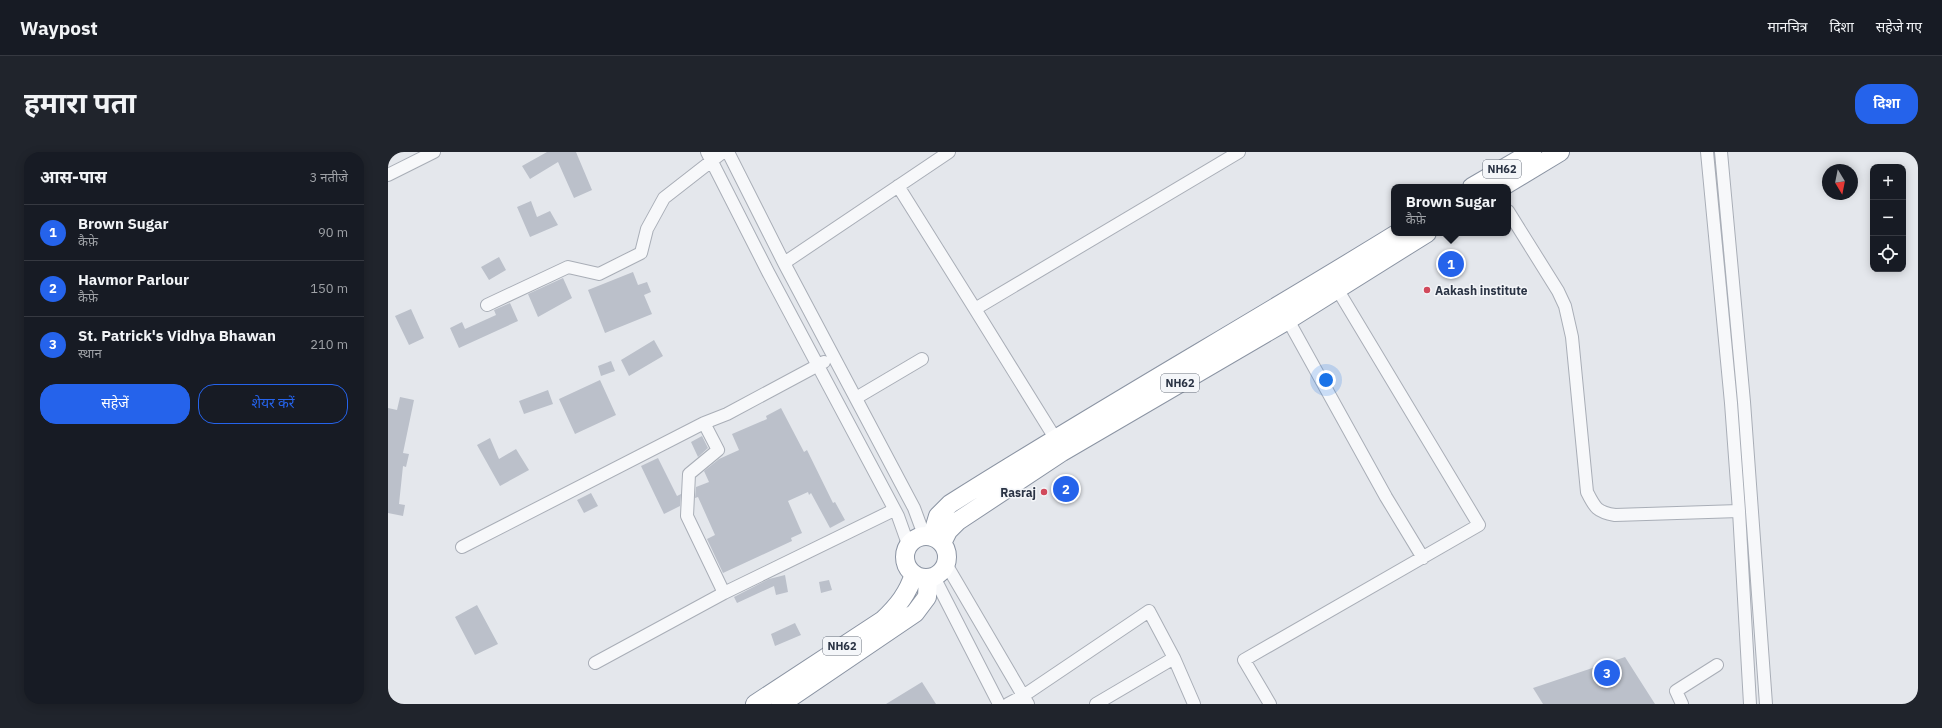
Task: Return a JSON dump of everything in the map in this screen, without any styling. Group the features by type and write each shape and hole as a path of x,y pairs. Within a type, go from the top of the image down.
{"highway":[{"name":"NH62","path":"1477,184 1532,152"},
{"name":"NH62","path":"1507,184 1560,152"},
{"name":"NH62","path":"908,544 915,538 933,538 948,531 958,521 1062,452 1288,320 1333,282 1394,236"},
{"name":"NH62","path":"933,538 938,516 942,510 1055,438 1333,282 1421,236"},
{"name":"NH62","path":"755,704 883,620 896,609 909,588 925,576 941,572 946,564 946,549 933,538"},
{"path":"908,544 905,552 905,560 908,568 925,576"},
{"name":"NH62","path":"781,704 914,613 927,597 925,576"}],"street":[{"path":"388,175 434,152"},
{"path":"487,305 568,267 599,274 641,253 647,229 664,198 709,157 723,152"},
{"path":"728,152 784,263 914,508 933,538"},
{"path":"784,263 950,152"},
{"path":"975,309 1239,152"},
{"path":"1707,152 1731,403 1750,704"},
{"path":"1721,152 1743,394 1766,704"},
{"path":"709,157 894,510 908,544"},
{"path":"898,186 1055,438"},
{"path":"1511,216 1558,291 1564,306 1572,337 1587,492 1594,507 1604,513 1615,515 1739,511"},
{"path":"1270,704 1244,660 1479,525 1333,282"},
{"path":"1288,320 1386,497 1423,558"},
{"path":"462,547 704,423 727,414 834,357"},
{"path":"856,398 922,359"},
{"path":"704,423 718,450 688,474 687,516 724,593"},
{"path":"595,663 724,593 894,510"},
{"path":"946,564 1025,700"},
{"path":"925,576 999,704"},
{"path":"1008,704 1025,700 1149,611 1174,658 1194,704"},
{"path":"1096,704 1174,658"},
{"path":"1682,704 1676,691 1717,665"}],"building":[{"path":"547,152 576,152 592,190 574,198 558,162 530,179 522,166"},
{"path":"531,201 537,217 550,211 558,225 530,237 517,207"},
{"path":"499,257 506,270 489,280 481,267"},
{"path":"633,272 638,285 647,282 651,292 644,295 652,314 605,333 588,290"},
{"path":"563,278 572,298 538,317 528,294"},
{"path":"510,303 518,321 459,348 450,328 462,322 465,329 496,315 494,310"},
{"path":"411,309 424,338 409,345 395,316"},
{"path":"654,340 663,356 629,376 621,360"},
{"path":"611,361 615,371 601,376 598,366"},
{"path":"600,380 616,415 575,434 559,399"},
{"path":"548,390 553,404 524,414 519,401"},
{"path":"400,397 414,400 403,453 409,454 406,467 403,466 399,504 405,505 403,516 388,513 388,408 397,410"},
{"path":"781,408 804,452 807,450 833,503 835,502 845,520 830,528 811,493 809,495 808,492 788,501 802,533 791,538 792,541 723,573 707,539 715,535 698,497 695,498 696,487 709,482 704,471 719,459 739,450 732,434 767,419 766,416"},
{"path":"702,436 708,448 698,457 691,442"},
{"path":"490,438 499,459 516,449 529,470 500,486 477,445"},
{"path":"658,458 677,496 681,494 680,506 664,514 641,466"},
{"path":"591,493 598,506 584,513 577,500"},
{"path":"785,575 788,592 776,595 774,586 737,603 734,597 769,579"},
{"path":"829,580 832,590 821,593 819,582"},
{"path":"477,605 498,644 475,655 455,617"},
{"path":"795,623 801,635 775,646 771,634"},
{"path":"1625,657 1655,704 1543,704 1533,688"},
{"path":"922,682 936,704 886,704"}],"place":[{"name":"Brown Sugar","path":"1451,264"},
{"name":"Aakash institute","path":"1427,290"},
{"name":"Havmor Parlour","path":"1066,489"},
{"name":"Rasraj","path":"1044,492"},
{"name":"St. Patrick's Vidhya Bhawan","path":"1607,673"}]}
